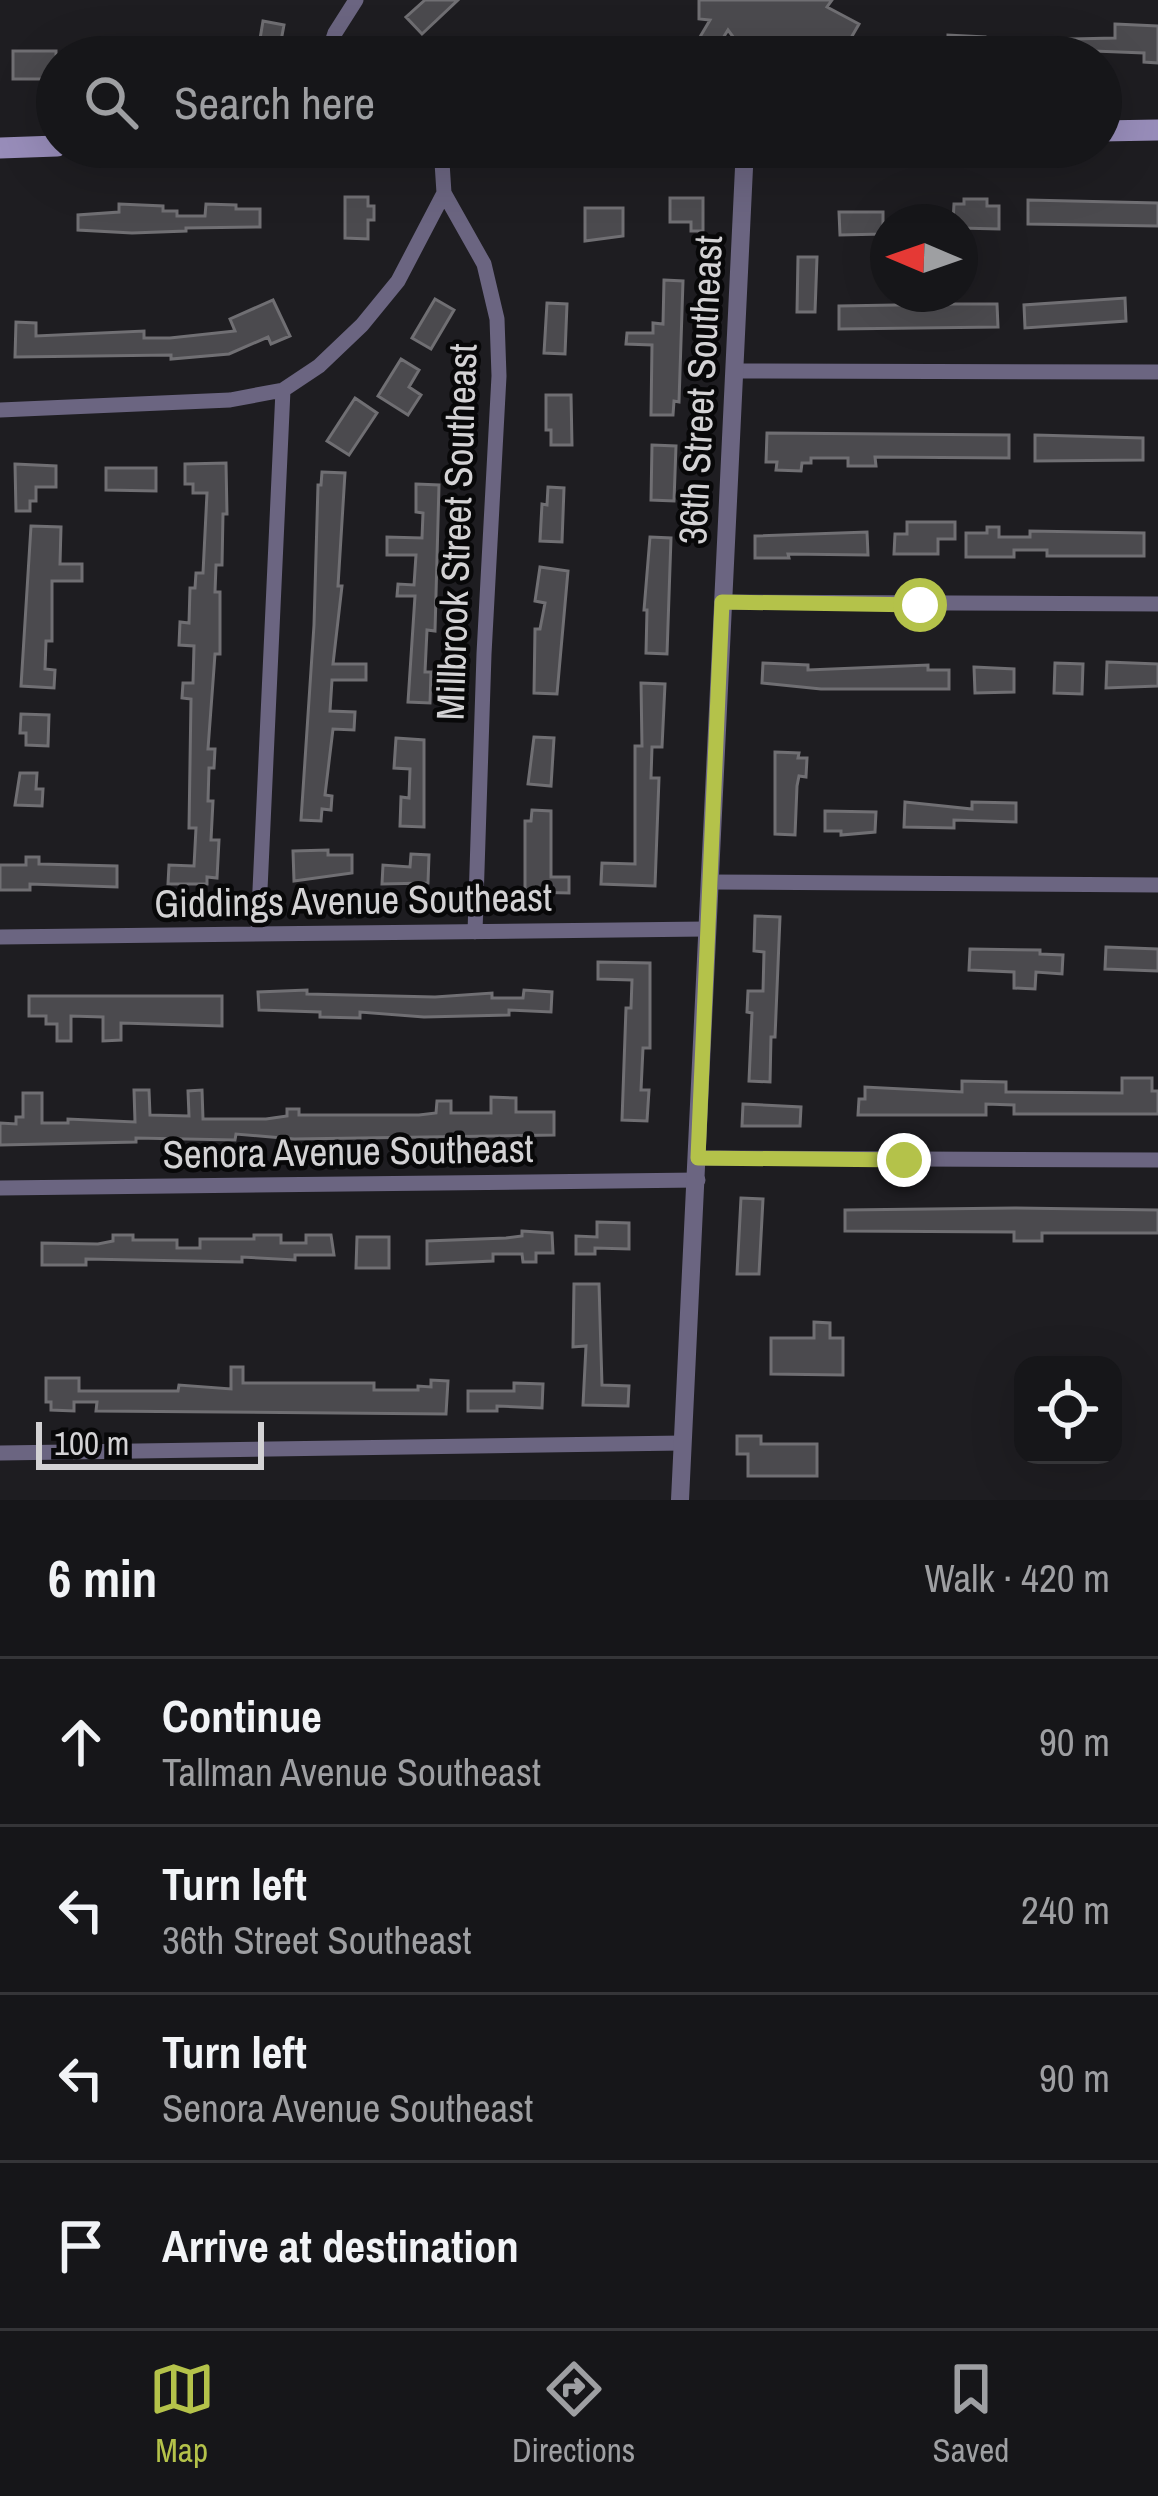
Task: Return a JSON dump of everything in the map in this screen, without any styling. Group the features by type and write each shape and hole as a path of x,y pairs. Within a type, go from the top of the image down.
{"main road":[{"path":"1122,130 1158,130"},
{"path":"0,148 36,147"}],"street":[{"path":"334,36 356,0"},
{"name":"Millbrook Street Southeast","path":"442,168 444,193 484,264 497,338 476,932"},
{"name":"36th Street Southeast","path":"680,1500 744,168"},
{"path":"0,410 230,400 283,391 319,366 362,325 398,281 444,193"},
{"path":"734,371 1158,372"},
{"path":"259,933 283,391"},
{"path":"722,602 1158,604"},
{"path":"709,882 1158,885"},
{"name":"Giddings Avenue Southeast","path":"0,937 706,928"},
{"path":"698,1158 1158,1160"},
{"name":"Senora Avenue Southeast","path":"0,1189 698,1180"},
{"path":"0,1453 683,1443"}],"building":[{"path":"425,0 458,0 422,34 406,17"},
{"path":"699,0 832,0 827,7 859,24 852,36 732,36 728,30 724,36 701,36 710,20 699,19"},
{"path":"263,21 284,25 282,36 260,36"},
{"path":"1115,24 1158,26 1158,63 1144,62 1144,53 1122,52 1122,36 1115,36"},
{"path":"13,51 36,51 36,79 13,79"},
{"path":"345,197 368,197 368,206 374,206 368,239 345,238"},
{"path":"670,198 703,198 703,231 691,231 691,222 670,222"},
{"path":"964,199 987,199 987,206 999,206 999,229 978,228 978,204 964,204"},
{"path":"1028,200 1158,203 1158,226 1028,224"},
{"path":"119,204 163,206 163,211 177,211 177,216 205,216 206,204 236,205 236,209 260,209 260,227 132,233 78,230 78,215 119,212"},
{"path":"585,208 623,208 623,236 585,241"},
{"path":"839,212 870,212 870,234 840,235"},
{"path":"798,257 817,257 815,312 797,312"},
{"path":"664,280 683,281 679,402 674,401 673,415 651,415 652,345 626,344 627,333 653,333 653,323 663,324"},
{"path":"1125,298 1126,321 1025,328 1024,305"},
{"path":"435,299 454,310 431,349 412,338"},
{"path":"273,300 290,336 271,344 268,337 229,354 171,359 171,355 15,357 16,322 36,323 36,336 144,331 144,338 170,338 235,331 230,319"},
{"path":"547,303 567,304 565,354 544,353"},
{"path":"978,304 997,304 998,327 839,329 839,306 870,306 870,312 978,312"},
{"path":"401,359 419,370 409,387 421,395 408,415 378,396"},
{"path":"546,395 571,395 572,445 551,445"},
{"path":"355,398 377,413 349,455 327,441"},
{"path":"767,433 1009,435 1009,458 875,457 876,466 848,466 848,458 811,458 811,463 802,463 801,471 776,470 777,462 766,462"},
{"path":"1035,435 1143,438 1143,460 1035,461"},
{"path":"652,445 676,446 674,501 651,500"},
{"path":"226,463 227,514 223,514 222,565 216,565 215,592 220,592 220,654 215,654 208,749 215,749 208,801 213,801 211,840 219,840 217,878 207,877 207,884 168,884 169,865 194,866 196,828 189,828 191,699 182,698 183,683 193,683 194,646 179,645 180,622 189,623 190,588 195,588 196,573 203,573 207,493 193,493 193,484 185,484 185,464"},
{"path":"15,464 56,466 56,487 36,487 30,511 16,511"},
{"path":"106,468 156,468 156,491 106,490"},
{"path":"322,472 345,473 338,586 342,586 333,664 366,664 366,680 332,680 330,711 355,712 354,730 333,729 325,795 332,796 331,810 322,809 321,821 301,820"},
{"path":"416,484 439,485 435,631 427,630 425,672 431,672 430,703 408,702 415,596 397,596 398,584 414,585 416,555 387,555 387,537 422,538 423,513 416,512"},
{"path":"548,487 564,488 562,542 540,541"},
{"path":"907,522 955,522 955,539 938,539 938,554 894,554 895,534 907,534"},
{"path":"31,526 61,527 60,564 82,564 82,581 52,581 52,641 46,641 45,669 55,670 54,688 21,686"},
{"path":"987,527 999,527 999,537 1030,537 1030,531 1144,533 1144,556 1047,556 1047,550 1014,550 1014,557 966,557 966,533 987,533"},
{"path":"867,532 868,555 755,558 755,536"},
{"path":"650,537 671,538 667,654 646,653"},
{"path":"540,567 568,571 557,694 534,693 535,629 540,629 545,603 535,601"},
{"path":"1107,662 1158,664 1158,686 1106,688"},
{"path":"763,663 808,665 808,670 928,665 928,670 949,670 949,689 821,689 762,683"},
{"path":"1055,663 1083,664 1082,694 1054,693"},
{"path":"974,667 1014,669 1014,692 975,693"},
{"path":"641,683 665,684 662,747 652,747 651,778 659,778 655,886 601,884 602,863 635,864 635,746 642,746"},
{"path":"21,714 49,715 48,746 26,745 26,733 20,733"},
{"path":"534,737 554,738 551,786 528,784"},
{"path":"396,738 424,740 424,827 400,826 401,797 409,798 410,769 394,768"},
{"path":"775,752 807,758 806,777 799,776 797,786 795,835 775,834"},
{"path":"20,773 37,773 42,806 15,805"},
{"path":"905,802 972,809 972,802 1016,803 1016,822 954,820 954,828 904,827"},
{"path":"532,810 551,811 551,877 569,877 569,893 525,892 525,821 531,821"},
{"path":"825,811 876,812 875,832 841,835 841,831 825,831"},
{"path":"328,850 328,855 352,855 352,873 294,881 293,851"},
{"path":"411,854 429,855 428,883 382,884 383,865 410,867"},
{"path":"26,857 39,857 39,864 117,866 117,887 30,884 30,890 0,890 0,865 26,865"},
{"path":"755,916 780,917 770,1082 749,1081 752,1013 747,1012 748,991 763,991 764,952 754,951"},
{"path":"1106,947 1158,949 1158,971 1105,969"},
{"path":"970,949 1063,955 1062,974 1036,972 1035,989 1014,988 1014,972 969,970"},
{"path":"598,962 650,963 650,1048 643,1048 641,1090 649,1090 647,1121 622,1120 626,1008 631,1008 632,980 598,979"},
{"path":"307,990 307,994 435,997 492,993 492,998 523,998 524,990 552,992 551,1012 509,1010 509,1015 424,1017 360,1012 360,1018 259,1010 258,992"},
{"path":"29,996 222,996 222,1026 121,1023 121,1040 103,1041 103,1017 71,1016 71,1041 57,1041 57,1024 46,1024 46,1016 29,1016"},
{"path":"1122,1078 1152,1078 1152,1091 1158,1091 1158,1114 1014,1114 1014,1105 986,1104 986,1115 858,1115 865,1087 962,1092 962,1081 1006,1082 1006,1092 1122,1093"},
{"path":"134,1090 149,1090 150,1115 189,1116 188,1091 202,1090 203,1119 266,1119 287,1116 287,1109 299,1109 299,1115 419,1115 436,1113 437,1101 451,1101 451,1113 491,1113 491,1097 516,1098 516,1112 554,1112 554,1135 294,1139 236,1134 235,1140 136,1138 136,1142 0,1145 0,1123 16,1124 16,1117 23,1117 23,1093 42,1093 42,1123 68,1123 68,1119 135,1122"},
{"path":"743,1104 801,1107 800,1126 742,1126"},
{"path":"741,1198 763,1199 759,1274 737,1274"},
{"path":"845,1210 1158,1210 1158,1233 1042,1233 1042,1241 1014,1241 1014,1232 845,1231"},
{"path":"597,1222 629,1223 629,1249 595,1248 595,1254 576,1254 576,1236 597,1237"},
{"path":"522,1231 552,1233 553,1253 536,1253 536,1262 523,1262 522,1254 493,1254 493,1261 427,1264 427,1241 506,1238 522,1236"},
{"path":"113,1235 177,1240 177,1248 200,1248 200,1239 281,1235 281,1243 306,1243 306,1235 331,1235 334,1255 295,1255 295,1260 242,1257 242,1262 86,1259 86,1265 42,1265 42,1243 98,1244 113,1241"},
{"path":"357,1237 389,1237 389,1268 356,1268"},
{"path":"574,1284 599,1284 602,1385 629,1386 628,1406 583,1405 586,1346 573,1347"},
{"path":"814,1322 830,1323 830,1338 843,1338 843,1375 771,1374 771,1338 814,1338"},
{"path":"231,1367 243,1367 243,1383 374,1383 374,1390 418,1390 418,1386 431,1387 431,1380 448,1381 446,1414 96,1411 97,1402 74,1402 74,1411 51,1410 51,1402 46,1402 46,1378 79,1378 79,1391 178,1391 179,1385 231,1389"},
{"path":"514,1383 543,1384 542,1408 497,1406 497,1411 468,1411 468,1391 514,1391"},
{"path":"737,1436 761,1436 761,1444 817,1444 817,1476 748,1476 748,1454 737,1454"}],"route":[{"path":"904,1160 698,1158 722,602 920,605"}]}
